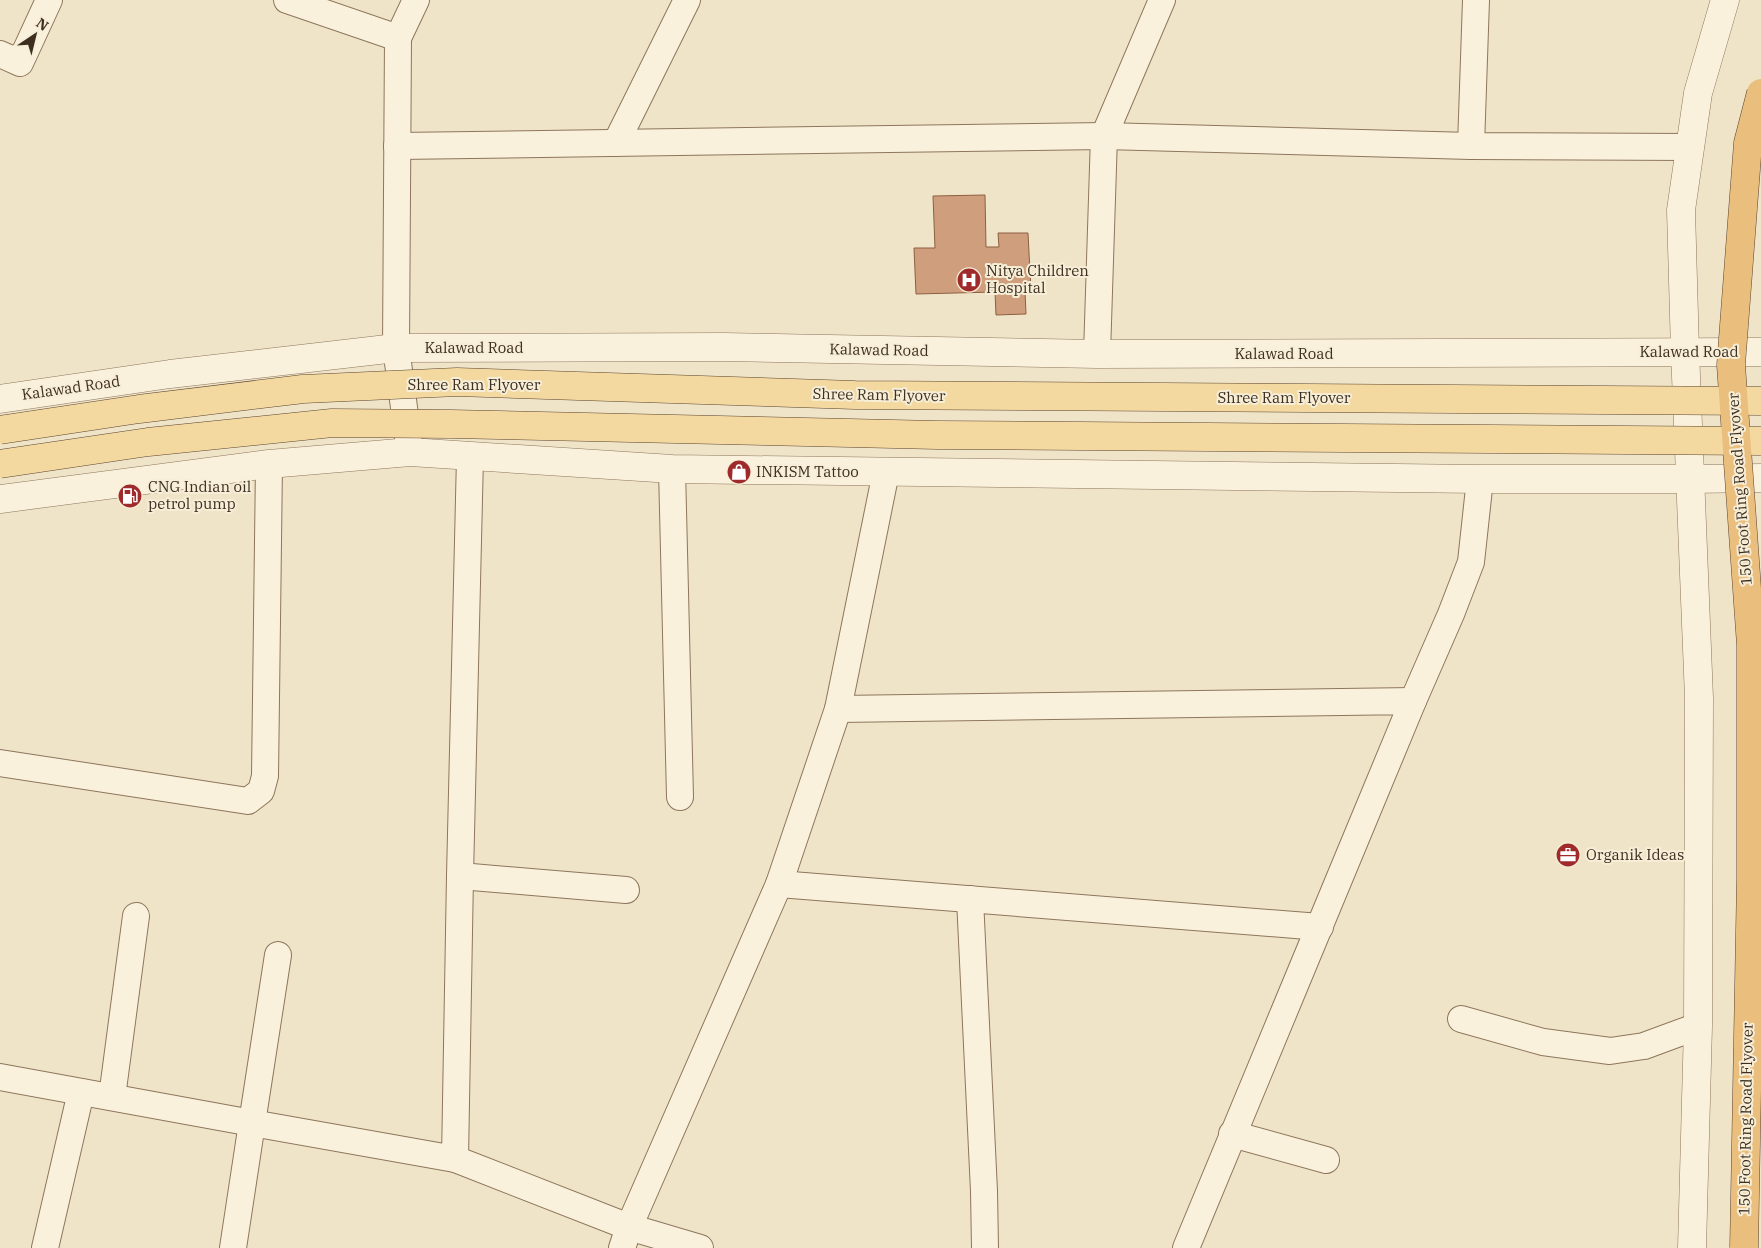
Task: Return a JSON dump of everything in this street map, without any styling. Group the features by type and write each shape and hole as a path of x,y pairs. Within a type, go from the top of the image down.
{"highway":[{"name":"150 Foot Ring Road Flyover","path":"1744,1248 1751,878 1751,645 1731,365 1748,143 1761,93"}],"main road":[{"name":"Shree Ram Flyover","path":"0,430 140,409 303,389 457,382 855,395 1761,401"},
{"path":"0,464 148,442 332,423 937,435 1761,442"}],"street":[{"path":"0,54 20,63 49,0"},
{"path":"287,0 398,38"},
{"path":"410,452 396,348 398,38 416,0"},
{"path":"616,143 687,0"},
{"path":"1097,354 1104,136 1162,0"},
{"path":"1471,146 1476,0"},
{"path":"1692,1248 1698,1026 1699,698 1680,210 1698,94 1725,0"},
{"path":"397,146 1104,136 1471,146 1690,147"},
{"name":"Kalawad Road","path":"0,399 170,374 396,348 724,347 1097,354 1761,352"},
{"path":"0,499 269,464 410,452 672,469 1480,479 1761,478"},
{"path":"455,1159 470,457"},
{"path":"0,763 248,802 261,791 265,776 269,464"},
{"path":"672,469 680,796"},
{"path":"625,1238 779,884 838,709 886,472"},
{"path":"1186,1248 1471,562 1480,479"},
{"path":"838,709 1413,701"},
{"path":"460,876 626,890"},
{"path":"779,884 1320,927"},
{"path":"970,899 985,1248"},
{"path":"112,1097 136,916"},
{"path":"233,1248 278,955"},
{"path":"1461,1019 1543,1042 1610,1051 1644,1046 1698,1026"},
{"path":"0,1076 455,1159 625,1238 700,1248"},
{"path":"46,1248 81,1092"},
{"path":"1232,1134 1326,1160"}],"building":[{"path":"985,195 986,247 999,247 998,233 1028,233 1031,291 1025,291 1026,314 996,315 995,292 916,294 914,248 935,248 933,196"}],"place":[{"name":"Nitya Children Hospital","path":"969,280"},
{"name":"INKISM Tattoo","path":"739,472"},
{"name":"CNG Indian oil petrol pump","path":"130,496"},
{"name":"Organik Ideas","path":"1568,855"}]}
